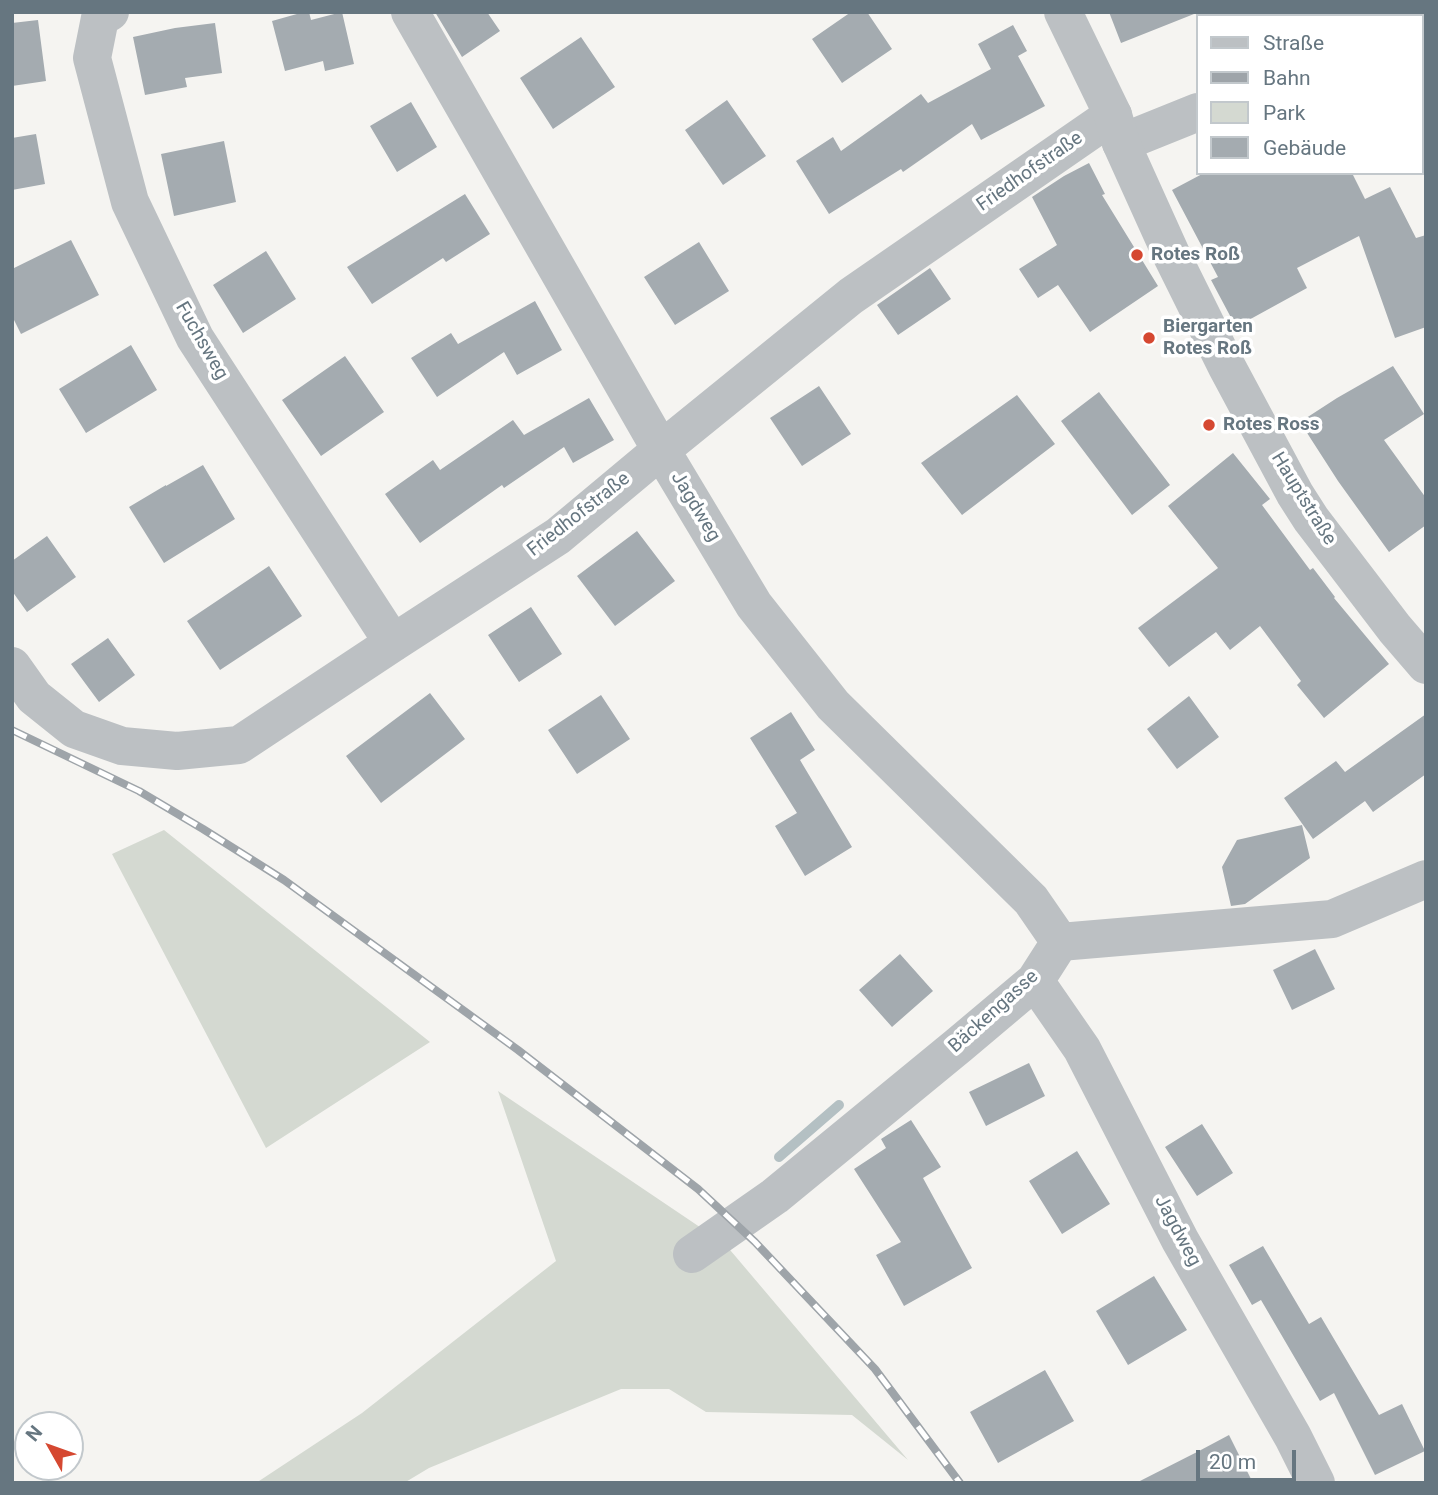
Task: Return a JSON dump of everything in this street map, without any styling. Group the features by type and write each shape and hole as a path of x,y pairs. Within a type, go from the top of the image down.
{"street":[{"name":"Fuchsweg","path":"110,12 100,18 92,58 130,202 195,338 393,643"},
{"name":"Jagdweg","path":"410,12 661,450 754,605 833,705 1031,900 1060,942"},
{"name":"Hauptstraße","path":"1063,12 1172,256 1227,367 1295,494 1395,629 1426,665"},
{"name":"Friedhofstraße","path":"12,666 34,697 74,729 122,746 177,751 239,745 558,536 851,296 1117,129 1196,112"},
{"path":"1060,942 1332,919 1426,879"},
{"name":"Bäckengasse","path":"692,1254 775,1196 1035,981 1060,942"},
{"name":"Jagdweg","path":"1035,981 1082,1049 1180,1240 1293,1437 1316,1483"}],"green space":[{"path":"164,830 430,1042 266,1148 112,854"},
{"path":"498,1091 725,1244 908,1460 852,1415 706,1412 669,1389 621,1389 429,1468 404,1483 256,1483 362,1413 556,1261"}],"building":[{"path":"309,12 311,20 342,12 354,64 325,71 323,61 285,71 272,21"},
{"path":"435,12 487,12 500,31 462,57"},
{"path":"851,12 867,12 892,49 842,83 812,39"},
{"path":"1109,12 1194,12 1194,14 1121,43"},
{"path":"38,20 46,81 12,86 12,23"},
{"path":"215,23 222,73 185,78 187,87 145,95 133,37"},
{"path":"1013,25 1027,51 1018,56 1045,106 981,140 972,124 903,172 901,169 829,214 796,161 833,137 841,151 921,94 928,103 991,69 978,44"},
{"path":"581,37 615,87 553,129 520,78"},
{"path":"727,100 766,156 723,185 685,130"},
{"path":"411,102 437,147 397,172 370,126"},
{"path":"36,134 45,184 12,190 12,138"},
{"path":"224,141 236,202 174,216 161,154"},
{"path":"1089,163 1105,194 1102,195 1158,286 1090,332 1058,285 1038,298 1019,269 1057,245 1032,197"},
{"path":"1200,175 1353,175 1365,199 1390,187 1416,238 1426,235 1426,327 1395,338 1359,236 1297,268 1307,288 1236,327 1211,280 1218,277 1172,190"},
{"path":"465,194 490,234 446,262 443,258 372,304 347,267"},
{"path":"71,240 99,295 21,334 12,316 12,269"},
{"path":"699,242 729,291 675,325 644,277"},
{"path":"266,251 296,299 243,333 213,285"},
{"path":"930,268 951,299 898,335 877,305"},
{"path":"535,301 562,350 517,375 504,352 437,397 411,358 451,333 458,344"},
{"path":"131,345 157,390 86,433 59,389"},
{"path":"345,356 384,412 321,456 282,400"},
{"path":"1393,366 1424,414 1384,440 1426,498 1426,525 1389,552 1300,422"},
{"path":"819,386 851,434 802,466 770,418"},
{"path":"1099,392 1170,485 1132,515 1061,421"},
{"path":"1017,395 1055,444 962,515 921,463"},
{"path":"589,398 614,440 573,463 564,447 504,488 502,485 420,543 385,494 433,460 440,470 513,420 524,435"},
{"path":"1233,453 1270,499 1262,505 1310,570 1313,568 1334,598 1389,664 1324,718 1297,685 1301,681 1260,626 1230,650 1216,632 1169,667 1138,628 1218,568 1168,506"},
{"path":"203,465 235,519 164,563 129,507"},
{"path":"637,531 675,581 615,626 577,576"},
{"path":"47,536 76,577 27,612 12,591 12,561"},
{"path":"269,566 302,616 220,670 187,621"},
{"path":"531,607 562,654 519,682 488,635"},
{"path":"108,638 135,675 99,702 71,664"},
{"path":"430,693 465,739 381,803 346,756"},
{"path":"601,695 630,739 577,774 548,730"},
{"path":"1189,696 1219,737 1177,769 1147,729"},
{"path":"791,712 815,750 800,760 852,847 805,876 775,826 797,813 750,738"},
{"path":"1426,714 1426,774 1373,812 1365,801 1313,839 1284,798 1336,761 1345,772"},
{"path":"1302,825 1310,858 1245,904 1231,906 1222,867 1237,840"},
{"path":"1315,949 1335,989 1292,1010 1273,970"},
{"path":"900,954 933,991 892,1027 859,990"},
{"path":"1029,1063 1045,1096 986,1126 969,1092"},
{"path":"911,1120 941,1167 923,1178 972,1268 904,1306 876,1255 901,1242 854,1169 886,1148 881,1139"},
{"path":"1202,1124 1233,1173 1197,1196 1165,1147"},
{"path":"1077,1151 1110,1204 1062,1234 1029,1181"},
{"path":"1263,1246 1309,1324 1321,1317 1379,1415 1402,1404 1425,1451 1375,1475 1334,1393 1320,1401 1261,1300 1252,1305 1229,1265"},
{"path":"1154,1276 1187,1330 1128,1365 1096,1311"},
{"path":"1045,1370 1074,1421 998,1463 970,1412"},
{"path":"1229,1435 1253,1483 1136,1483 1199,1451"}],"waterway":[{"path":"779,1157 839,1105"}],"railway":[{"path":"12,730 139,791 284,880 518,1050 698,1189 755,1242 875,1369 960,1483"}],"place":[{"name":"Rotes Roß","path":"1137,255"},
{"name":"Biergarten Rotes Roß","path":"1149,338"},
{"name":"Rotes Ross","path":"1209,425"}]}
